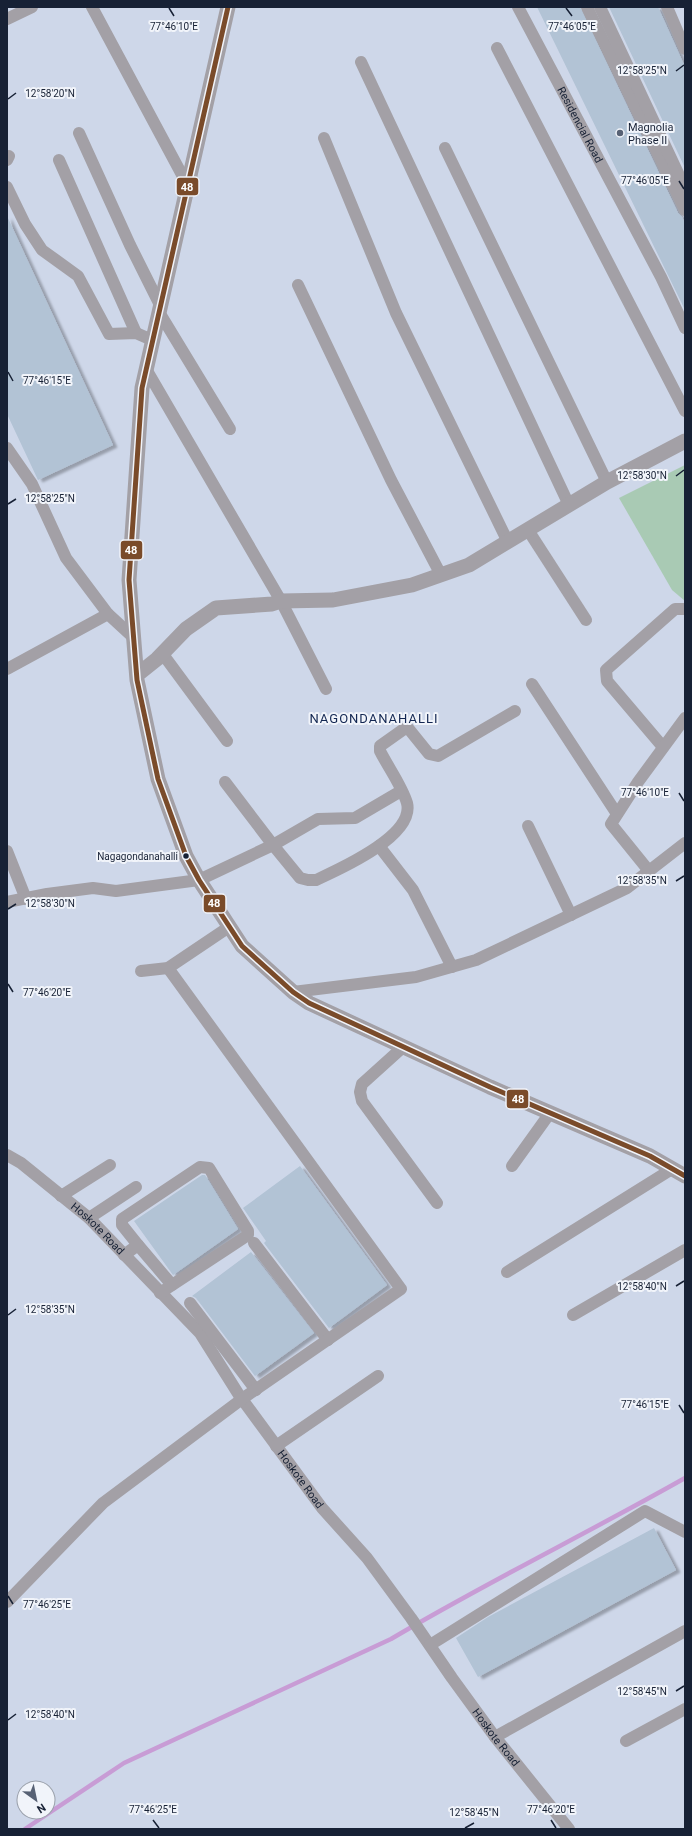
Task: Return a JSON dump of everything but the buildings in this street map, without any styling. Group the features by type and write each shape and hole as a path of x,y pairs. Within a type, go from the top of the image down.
{"street":[{"path":"7,18 32,7"},
{"path":"92,7 188,186"},
{"path":"228,7 142,388 129,580 137,674 158,779 186,856 198,880 242,946 293,992 308,1003 550,1113 650,1156 679,1173 507,1272"},
{"name":"Residencial Road","path":"518,7 661,277 685,328"},
{"path":"587,7 685,210"},
{"path":"600,7 685,188"},
{"path":"666,7 685,49"},
{"path":"497,48 685,412"},
{"path":"361,62 569,505"},
{"path":"79,133 160,309 230,429"},
{"path":"324,138 396,313 508,542"},
{"path":"445,148 607,482"},
{"path":"59,160 136,333"},
{"path":"7,186 25,224 42,250 78,276 109,334 136,333 152,340"},
{"path":"298,285 391,480 441,575"},
{"path":"146,368 280,601 326,689"},
{"path":"137,674 162,653 186,629 216,608 272,604 280,601 333,600 412,585 441,575 469,565 607,482 685,441"},
{"path":"7,448 32,484 66,558 108,614 134,637"},
{"path":"528,530 586,620"},
{"path":"663,747 607,681 606,670 676,610 685,609"},
{"path":"7,668 108,614"},
{"path":"162,653 227,741"},
{"path":"532,684 617,814"},
{"path":"225,782 272,846 300,878 316,880 371,853 402,826 407,814 407,804 380,751 380,746 404,729 408,728 429,754 438,756 515,711"},
{"path":"648,872 611,824 663,747 685,718"},
{"path":"7,902 93,888 116,891 198,880 272,846 321,818 347,819 359,816 401,790"},
{"path":"528,826 571,914"},
{"path":"293,992 416,977 476,960 627,888 685,843"},
{"path":"379,846 413,890 452,967"},
{"path":"7,851 26,899"},
{"path":"141,971 168,968 229,927"},
{"path":"7,1602 103,1503 242,1399 401,1289 168,968"},
{"path":"403,1047 362,1084 360,1092 362,1101 437,1203"},
{"path":"512,1166 550,1113"},
{"name":"Hoskote Road","path":"7,1155 21,1163 89,1218 160,1293 200,1332 242,1399 322,1508 367,1558 412,1618 495,1737 569,1829"},
{"path":"61,1196 110,1165"},
{"path":"160,1293 248,1235 248,1231 209,1168 200,1167 122,1219 122,1225 172,1285"},
{"path":"89,1218 136,1187"},
{"path":"254,1243 328,1340"},
{"path":"124,1255 138,1244"},
{"path":"573,1315 685,1250"},
{"path":"190,1303 256,1390"},
{"path":"276,1446 378,1376"},
{"path":"430,1645 645,1511 685,1532"},
{"path":"495,1737 685,1631"},
{"path":"626,1741 685,1709"}],"green space":[{"path":"685,465 685,601 672,590 619,498"}],"waterway":[{"path":"25,1829 124,1763 391,1639 685,1478"}],"transit line":[{"name":"48","path":"228,7 142,388 129,580 137,680 158,779 186,856 199,880 242,946 293,992 309,1003 490,1087 650,1156 685,1176"}],"place":[{"name":"Magnolia Phase II","path":"620,133"},
{"name":"Nagagondanahalli","path":"186,856"}],"district":[{"name":"NAGONDANAHALLI","path":"374,718"}]}
